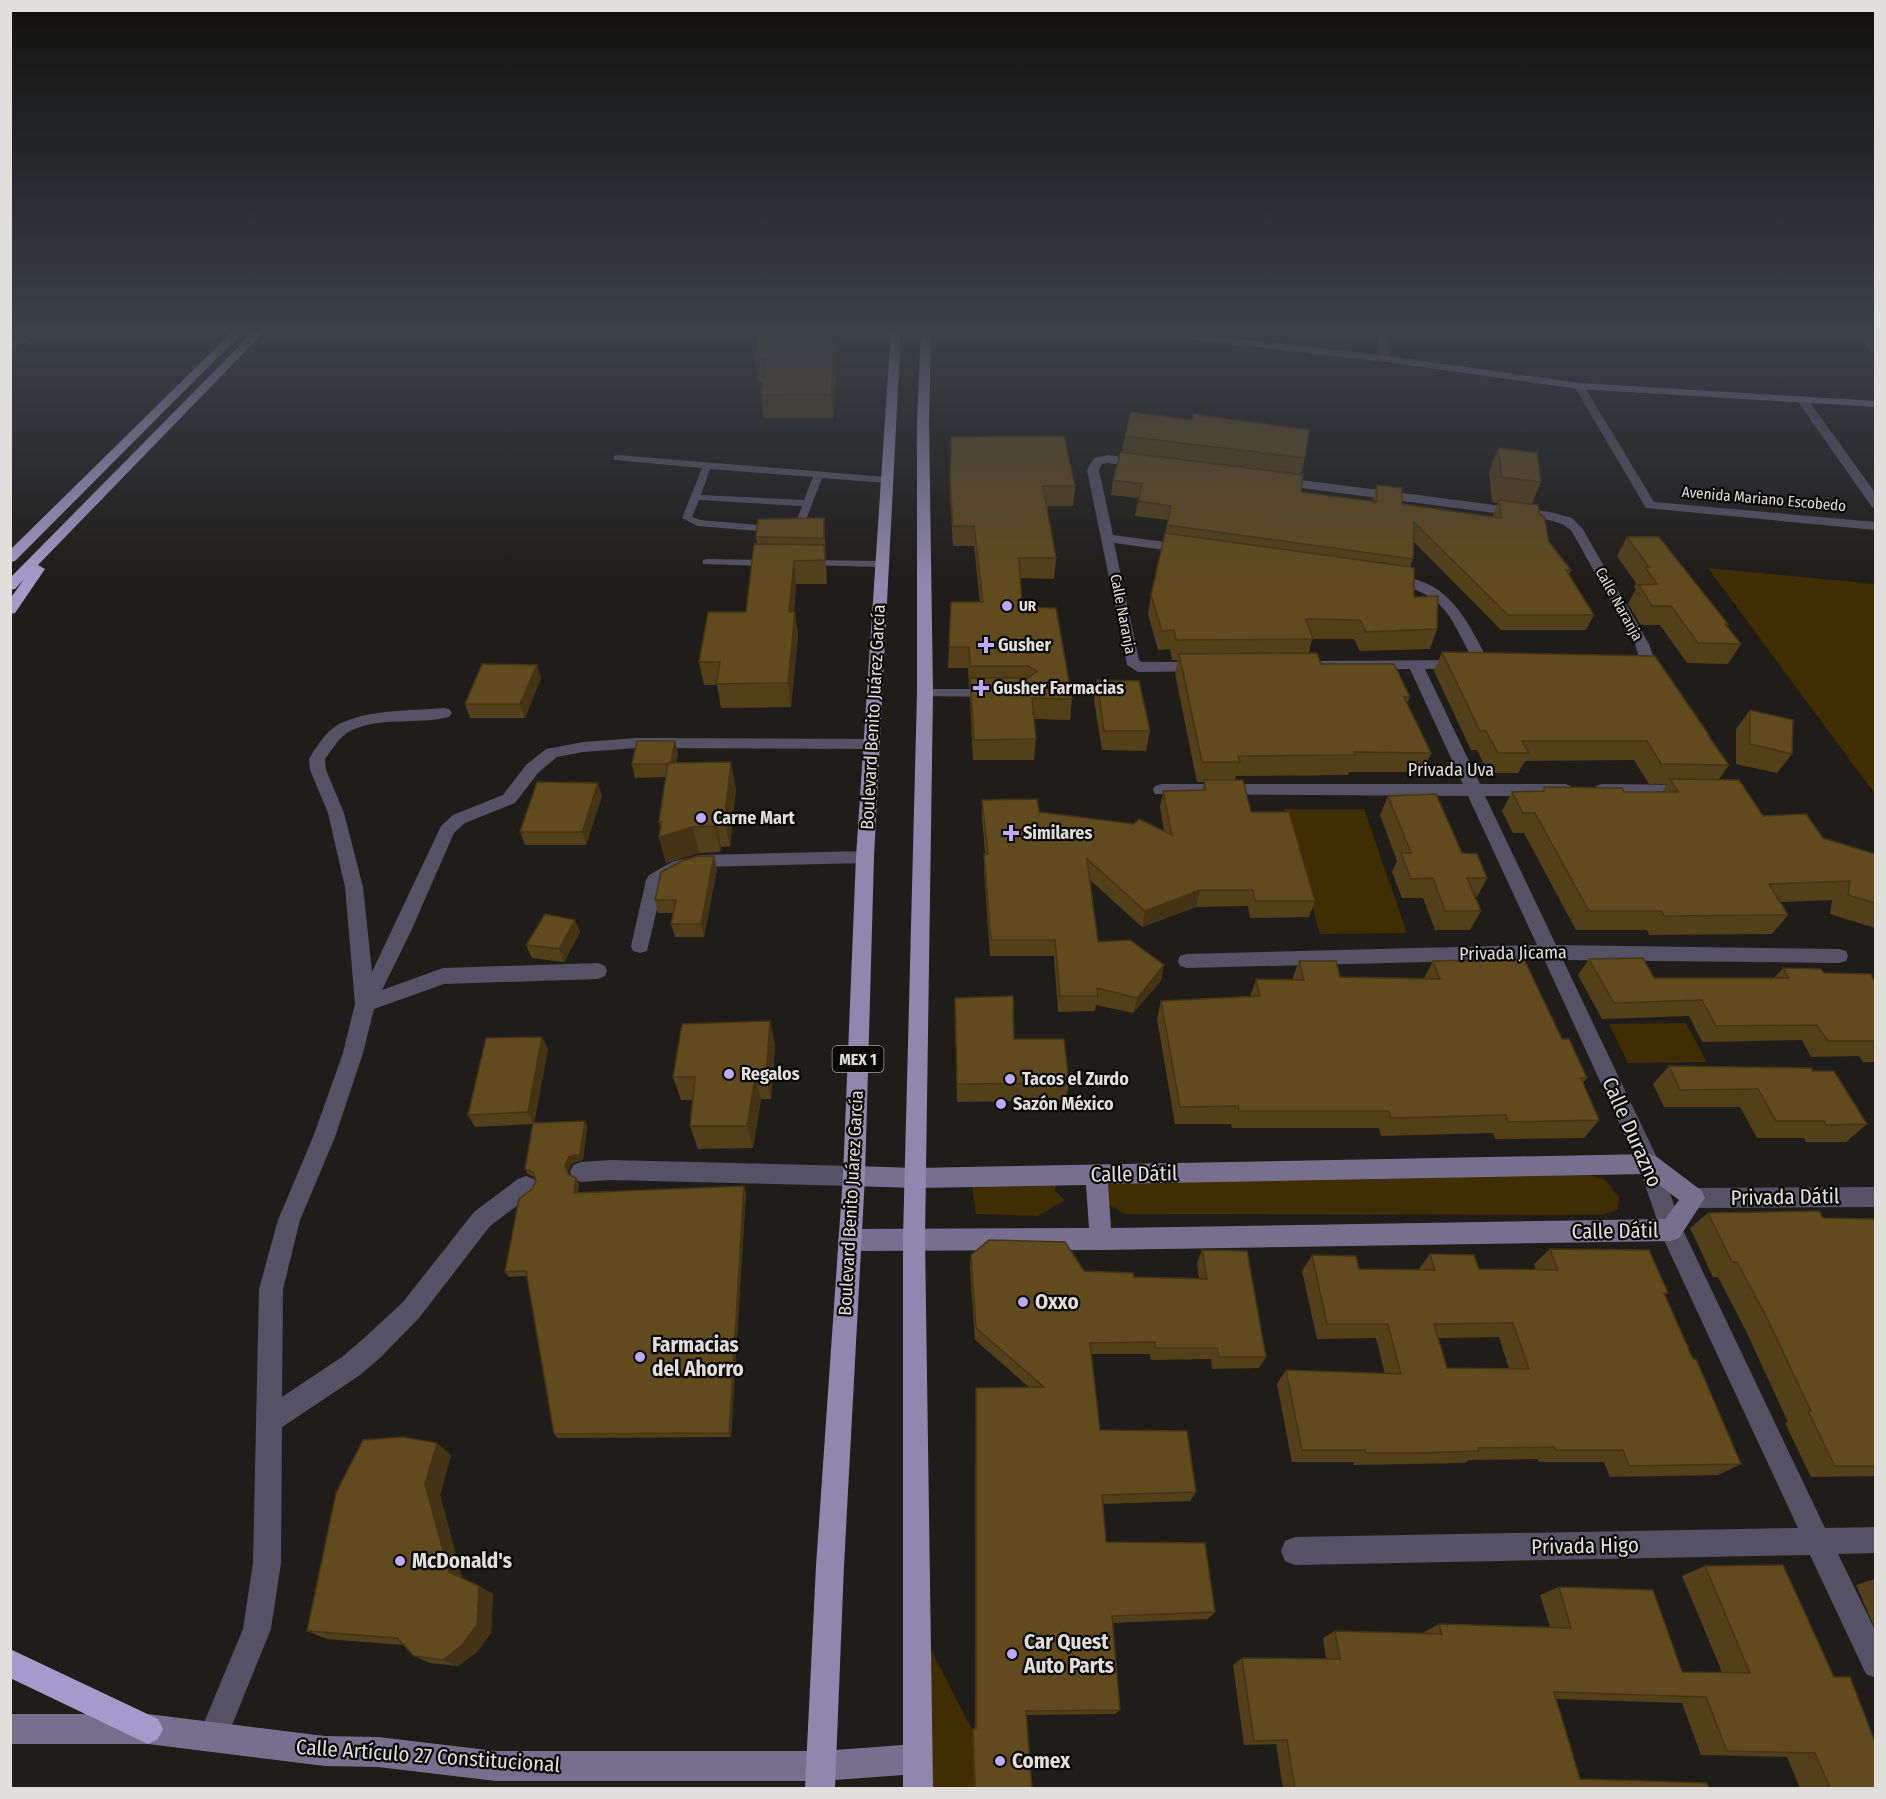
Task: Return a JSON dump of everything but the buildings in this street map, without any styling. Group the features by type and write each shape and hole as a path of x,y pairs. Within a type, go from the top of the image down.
{"highway":[{"path":"12,556 156,413"},
{"path":"10,586 181,413"},
{"path":"10,610 29,584 44,554"},
{"path":"10,1663 148,1729"}],"main road":[{"name":"Boulevard Benito Juárez García","path":"821,1777 830,1566 854,1176 865,857 890,413"},
{"path":"918,1774 914,1238 925,693 923,413"}],"street":[{"name":"Avenida Mariano Escobedo","path":"1595,413 1650,505 1875,526"},
{"path":"1812,413 1875,504"},
{"name":"Calle Naranja","path":"1108,459 1550,516 1567,521 1576,528 1646,655 1643,664 1634,666 1483,664 1138,667 1132,662 1108,538 1093,470 1098,461 1108,459"},
{"path":"1108,538 1200,551"},
{"path":"1384,577 1427,586 1439,594 1448,603 1483,664"},
{"name":"Calle Durazno","path":"1416,666 1649,1164 1671,1230 1875,1664"},
{"path":"365,1004 354,887 336,813 318,770 318,759 333,737 344,728 373,719 444,713"},
{"path":"213,1737 257,1629 267,1563 271,1289 289,1220 324,1137 353,1053 365,1004 402,931 447,831 459,819 509,799 532,769 552,753 584,747 637,743 872,744"},
{"name":"Privada Uva","path":"1161,790 1706,791"},
{"path":"640,946 655,880 678,867 700,861 865,857"},
{"name":"Privada Jicama","path":"1187,961 1549,952 1839,956"},
{"path":"365,1004 443,976 598,972"},
{"path":"1649,1164 1694,1198"},
{"name":"Calle Dátil","path":"854,1176 915,1178 1649,1164"},
{"path":"581,1172 610,1170 854,1176"},
{"path":"1096,1175 1101,1239"},
{"path":"270,1420 351,1366 372,1348 411,1310 482,1219 526,1186"},
{"name":"Privada Dátil","path":"1694,1198 1875,1197"},
{"name":"Calle Dátil","path":"849,1240 1101,1239 1671,1230 1694,1198"},
{"name":"Privada Higo","path":"1295,1551 1875,1540"},
{"name":"Calle Artículo 27 Constitucional","path":"10,1729 148,1729 325,1750 378,1752 496,1766 821,1777 918,1774"}],"lane":[{"path":"617,458 886,480"},
{"path":"707,466 687,518 693,522 782,530 799,526 818,475"},
{"path":"694,497 808,503"},
{"path":"707,562 881,564"},
{"path":"925,693 993,693"}],"shaded area":[{"path":"1708,568 1875,584 1875,794"},
{"path":"1284,809 1364,809 1407,933 1320,934"},
{"path":"1686,1023 1707,1062 1628,1063 1609,1024"},
{"path":"1586,1173 1605,1180 1619,1197 1618,1209 1603,1215 1125,1214 1106,1203 1104,1187 1113,1175"},
{"path":"1060,1179 1054,1190 1065,1200 1038,1216 976,1214 972,1186"},
{"path":"910,1609 1002,1788 915,1788"}],"place":[{"name":"UR","path":"1007,606"},
{"name":"Gusher","path":"986,645"},
{"name":"Gusher Farmacias","path":"981,688"},
{"name":"Carne Mart","path":"701,818"},
{"name":"Similares","path":"1011,833"},
{"name":"Regalos","path":"729,1074"},
{"name":"Tacos el Zurdo","path":"1010,1079"},
{"name":"Sazón México","path":"1001,1104"},
{"name":"Oxxo","path":"1023,1302"},
{"name":"Farmacias del Ahorro","path":"640,1357"},
{"name":"McDonald's","path":"400,1561"},
{"name":"Car Quest Auto Parts","path":"1012,1654"},
{"name":"Comex","path":"1000,1761"}]}
